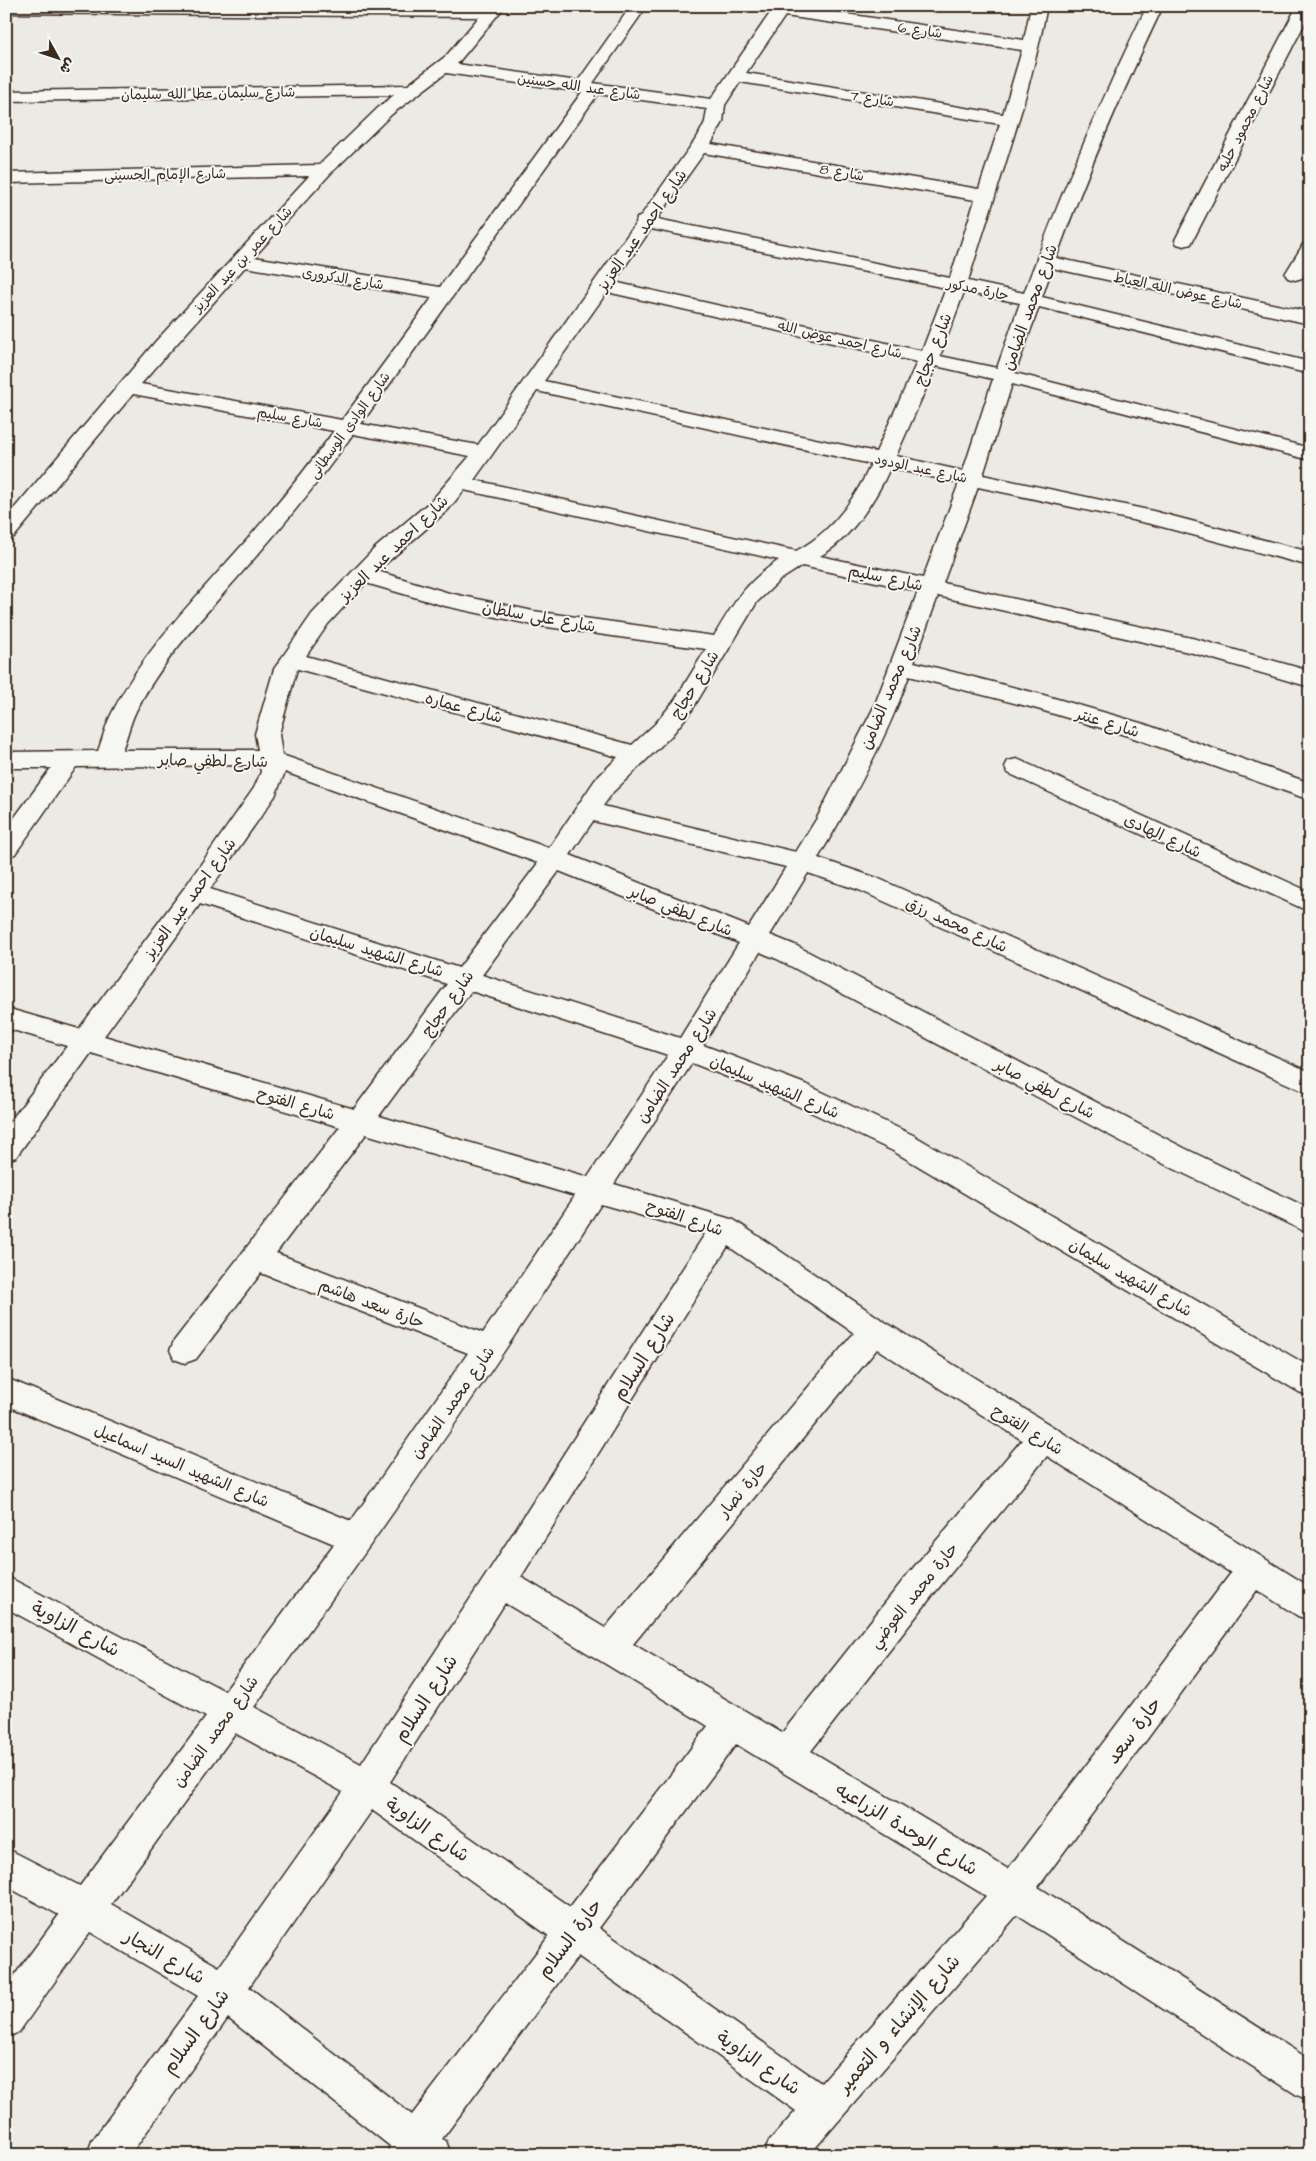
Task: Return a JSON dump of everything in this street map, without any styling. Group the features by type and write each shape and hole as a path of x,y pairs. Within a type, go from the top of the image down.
{"street":[{"name":"شارع الوادى الوسطانى","path":"107,760 124,712 151,668 190,616 236,566 311,478 446,294 588,88 639,6"},
{"name":"شارع حجاج","path":"185,1350 360,1121 554,859 604,786 663,730 684,705 748,598 772,575 798,558 820,547 837,533 872,485 929,359 957,285 1010,120 1031,46 1039,6"},
{"name":"شارع محمد الضامن","path":"6,2019 229,1711 357,1539 489,1348 686,1050 830,819 886,707 971,478 1004,376 1067,203 1128,62 1155,6"},
{"name":"شارع محمود حلبه","path":"1184,240 1305,6"},
{"path":"6,8 494,9"},
{"name":"شارع 6","path":"781,8 1031,46"},
{"name":"شارع احمد عبد العزيز","path":"6,1149 194,893 266,790 273,772 267,734 286,669 320,619 362,574 382,554 440,505 460,483 699,147 714,122 716,106 781,8"},
{"name":"شارع عمر بن عبد العزيز","path":"6,532 163,345 324,170 386,110 458,54 494,9"},
{"name":"شارع عبد الله حسنين","path":"442,67 716,106"},
{"name":"شارع 7","path":"735,76 1010,120"},
{"name":"شارع سليمان عطا الله سليمان","path":"6,96 410,90"},
{"name":"شارع 8","path":"699,147 986,196"},
{"name":"شارع الإمام الحسينى","path":"6,178 324,170"},
{"name":"حارة مدكور","path":"644,222 1032,300 1310,368"},
{"path":"1295,274 1310,248"},
{"name":"شارع الدكرورى","path":"241,261 446,294"},
{"name":"شارع عوض الله العياط","path":"1045,261 1310,318"},
{"name":"شارع احمد عوض الله","path":"603,284 1004,376 1310,454"},
{"name":"شارع عبد الودود","path":"531,384 1153,518 1310,559"},
{"name":"شارع سليم","path":"128,387 483,452"},
{"name":"شارع سليم","path":"460,483 1196,646 1310,679"},
{"name":"شارع على سلطان","path":"362,574 445,599 533,618 719,644"},
{"name":"شارع عماره","path":"293,660 636,754"},
{"name":"شارع عنتر","path":"901,666 1040,702 1136,730 1310,792"},
{"name":"شارع لطفي صابر","path":"6,760 244,758 272,760 554,859 786,952 1174,1156 1310,1222"},
{"path":"6,848 68,760"},
{"name":"شارع الهادى","path":"1017,767 1310,903"},
{"name":"شارع محمد رزق","path":"588,811 803,862 868,884 1310,1084"},
{"name":"شارع الشهيد سليمان","path":"194,893 466,978 686,1050 794,1092 903,1143 1310,1383"},
{"name":"شارع الفتوح","path":"6,1018 724,1228 874,1331 1310,1605"},
{"name":"شارع السلام","path":"106,2155 224,1991 367,1786 500,1582 724,1228"},
{"name":"حارة سعد هاشم","path":"256,1258 489,1348"},
{"name":"حارة نصار","path":"609,1648 874,1331"},
{"name":"شارع الشهيد السيد اسماعيل","path":"6,1391 357,1539"},
{"name":"حارة محمد العوضي","path":"786,1755 920,1585 1043,1438"},
{"name":"حارة سعد","path":"1013,1892 1253,1569"},
{"name":"شارع الوحدة الزراعيه","path":"500,1582 1013,1892 1310,2082"},
{"name":"شارع الزاوية","path":"6,1590 367,1786 824,2108"},
{"name":"حارة السلام","path":"418,2150 573,1932 732,1722"},
{"name":"شارع النجار","path":"6,1866 85,1909 224,1991 418,2150"},
{"name":"شارع الإنشاء و التعمير","path":"783,2155 1013,1892"}]}
